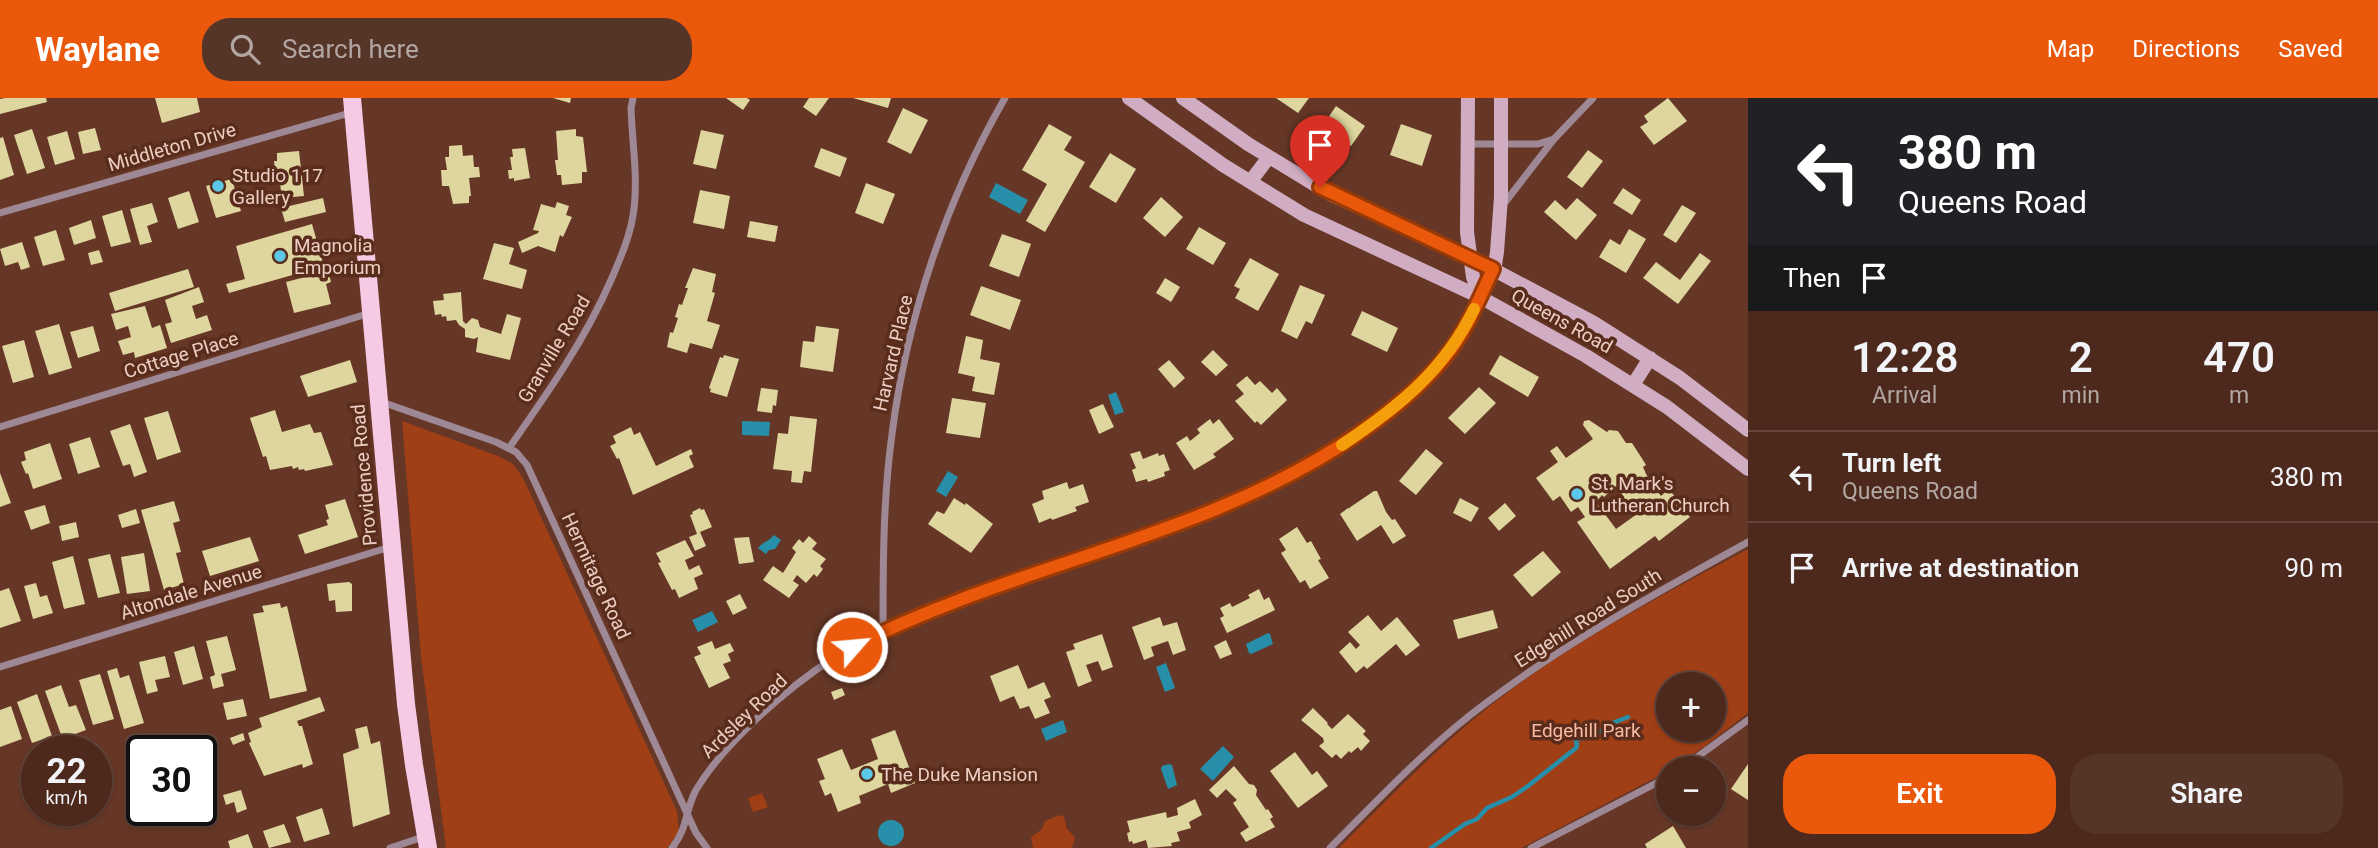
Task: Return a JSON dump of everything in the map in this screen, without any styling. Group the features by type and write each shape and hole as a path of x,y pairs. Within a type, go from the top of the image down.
{"main road":[{"name":"Queens Road","path":"1129,98 1250,182 1322,225 1480,297 1565,343 1692,425 1748,469"},
{"name":"Queens Road","path":"1183,98 1269,157 1332,195 1469,257 1546,296 1650,358 1748,430"},
{"path":"1468,98 1467,232 1474,285 1480,297"},
{"path":"1480,297 1493,269 1497,252 1501,98"},
{"name":"Providence Road","path":"353,105 409,728 427,842"},
{"path":"1250,182 1269,157"},
{"path":"1633,385 1650,358"}],"street":[{"name":"Granville Road","path":"509,448 578,346 599,308 625,247 632,221 635,192 631,108 633,98"},
{"name":"Harvard Place","path":"883,631 891,436 901,377 918,306 944,227 976,153 1005,98"},
{"path":"1499,218 1504,205 1554,139 1592,98"},
{"name":"Middleton Drive","path":"0,212 353,105"},
{"path":"1468,144 1538,144 1554,139"},
{"name":"Ardsley Road","path":"672,848 681,836 694,794 708,771 778,701 829,662 883,631 997,587 1220,508 1302,469 1370,426 1427,378 1454,346 1480,297"},
{"name":"Cottage Place","path":"0,427 370,313"},
{"name":"Hermitage Road","path":"378,400 509,448 527,465 696,833 707,848"},
{"name":"Edgehill Road South","path":"1331,848 1423,756 1495,696 1560,649 1748,542"},
{"name":"Altondale Avenue","path":"0,667 391,547"},
{"path":"1698,756 1748,720"},
{"path":"1531,848 1656,783"},
{"path":"390,848 427,842"}],"green space":[{"path":"402,421 498,456 513,464 523,478 677,811 679,832 667,848 446,848 421,657"},
{"name":"Edgehill Park","path":"1748,549 1748,713 1726,730 1726,672 1656,672 1656,742 1710,742 1690,756 1656,756 1656,777 1521,848 1339,848 1443,746 1488,708 1567,651"},
{"path":"762,793 768,807 753,812 748,798"},
{"path":"1059,815 1064,817 1067,829 1075,837 1072,848 1033,848 1031,837 1042,829 1045,821"}],"water":[{"path":"996,183 1028,200 1020,214 989,197"},
{"path":"1116,392 1124,412 1115,415 1108,395"},
{"path":"742,421 770,422 769,436 742,435"},
{"path":"948,471 958,477 946,497 936,491"},
{"path":"774,535 781,540 775,549 766,554 758,548 770,539"},
{"path":"712,611 718,622 698,632 692,620"},
{"path":"1268,633 1273,644 1249,653 1246,644"},
{"path":"1166,663 1175,688 1165,692 1156,667"},
{"path":"1063,720 1067,732 1046,741 1041,729"},
{"path":"1223,746 1234,757 1213,781 1200,769"},
{"path":"1172,765 1177,785 1168,789 1161,769"},
{"path":"891,820 900,824 904,833 900,842 891,846 882,842 878,833 882,824"}],"building":[{"path":"46,98 47,102 0,114 0,99"},
{"path":"155,98 197,98 200,112 162,123"},
{"path":"553,98 571,98 570,103"},
{"path":"726,98 747,98 750,100 743,110"},
{"path":"809,98 829,98 816,116 803,107"},
{"path":"853,98 891,98 888,108"},
{"path":"1276,98 1309,98 1298,113"},
{"path":"1668,98 1687,121 1654,145 1640,127 1648,122 1644,116"},
{"path":"1336,106 1365,126 1351,146 1322,127"},
{"path":"903,108 928,120 911,154 887,142"},
{"path":"1049,124 1072,137 1064,150 1085,162 1045,232 1026,221 1047,184 1022,170"},
{"path":"1401,124 1432,135 1422,166 1390,155"},
{"path":"95,128 101,150 83,154 78,132"},
{"path":"32,129 45,168 27,174 14,135"},
{"path":"576,129 576,136 583,137 587,172 582,172 582,183 562,185 561,175 557,175 555,160 558,160 556,131"},
{"path":"701,130 724,135 716,169 693,164"},
{"path":"67,131 75,159 55,165 47,137"},
{"path":"3,137 14,175 0,180 0,138"},
{"path":"462,145 463,156 473,155 474,167 479,167 480,177 469,178 469,203 453,204 449,186 442,186 441,170 447,170 445,157 449,157 449,146"},
{"path":"525,148 530,178 514,181 514,178 509,179 512,149"},
{"path":"821,148 847,158 840,177 814,167"},
{"path":"1588,150 1603,161 1582,188 1567,177"},
{"path":"299,151 304,196 282,198 280,184 277,185 274,161 277,161 277,153"},
{"path":"1110,153 1136,169 1116,203 1089,187"},
{"path":"232,179 241,211 216,218 206,186"},
{"path":"866,183 895,194 883,224 855,213"},
{"path":"1623,188 1641,200 1632,215 1613,203"},
{"path":"700,190 730,196 724,229 693,223"},
{"path":"189,191 199,222 178,229 168,198"},
{"path":"1161,197 1183,217 1165,237 1143,218"},
{"path":"323,198 326,212 285,222 281,208"},
{"path":"1577,198 1597,215 1576,240 1544,212 1555,200 1566,210"},
{"path":"557,202 569,206 566,215 572,217 563,237 560,235 555,252 538,246 522,253 518,242 539,231 533,230 541,204 555,208"},
{"path":"152,203 158,222 147,226 152,242 140,245 130,209"},
{"path":"1682,205 1696,213 1676,243 1663,235"},
{"path":"122,210 131,242 111,247 102,216"},
{"path":"91,220 96,238 74,245 69,228"},
{"path":"750,221 778,226 775,242 747,237"},
{"name":"Magnolia Emporium","path":"312,224 324,266 229,293 226,284 245,279 236,246"},
{"path":"1199,227 1226,243 1213,265 1186,249"},
{"path":"1629,229 1646,239 1626,273 1599,257 1610,239 1620,245"},
{"path":"56,230 65,260 43,266 34,237"},
{"path":"1002,234 1031,244 1019,277 989,266"},
{"path":"22,242 30,267 21,270 18,262 5,266 0,249"},
{"path":"494,243 514,248 509,264 527,270 522,289 483,279"},
{"path":"99,250 103,262 91,265 88,253"},
{"path":"1700,253 1711,261 1678,304 1643,278 1656,262 1680,280"},
{"path":"1250,258 1279,274 1258,311 1235,298 1240,289 1234,286"},
{"path":"693,268 716,274 712,292 715,293 707,321 720,325 712,349 690,343 687,353 667,347"},
{"path":"188,269 194,287 115,311 109,293"},
{"path":"328,271 331,282 326,284 331,304 294,313 286,282"},
{"path":"1165,278 1180,287 1171,302 1156,293"},
{"path":"1300,285 1325,295 1312,324 1306,321 1297,339 1281,331"},
{"path":"981,286 1021,300 1010,330 970,315"},
{"path":"199,287 204,302 192,306 196,319 207,315 212,330 171,343 165,324 172,322 165,300"},
{"path":"461,292 463,321 466,324 472,318 478,320 480,327 501,334 507,314 521,318 510,360 476,352 478,337 465,337 465,329 456,320 447,321 446,316 435,315 433,301 444,300 443,294"},
{"path":"145,306 152,328 160,325 167,348 135,358 134,352 123,355 118,341 131,337 128,326 116,330 111,314"},
{"path":"1362,311 1398,328 1387,352 1351,335"},
{"path":"59,324 72,368 49,375 35,331"},
{"path":"93,326 100,351 78,358 70,332"},
{"path":"816,326 839,329 833,372 800,367 803,341 814,342"},
{"path":"966,336 983,340 980,359 1000,363 994,395 972,391 975,377 958,373"},
{"path":"24,340 34,377 13,383 2,346"},
{"path":"1213,350 1228,365 1216,376 1201,362"},
{"path":"724,355 739,359 727,397 710,392 709,388 720,357 723,358"},
{"path":"1500,355 1539,377 1528,397 1489,374"},
{"path":"350,360 357,382 308,397 300,376"},
{"path":"1169,360 1185,378 1174,388 1158,369"},
{"path":"1247,376 1255,385 1260,381 1272,393 1277,388 1287,400 1261,425 1257,421 1255,423 1235,401 1244,394 1236,385"},
{"path":"1479,387 1496,403 1465,434 1448,418"},
{"path":"761,388 778,390 776,406 773,405 772,413 757,411"},
{"path":"952,398 986,403 980,438 946,433"},
{"path":"1103,404 1114,427 1099,434 1089,410"},
{"path":"275,410 282,432 310,424 314,433 321,432 333,465 305,471 299,470 298,467 293,469 292,466 270,470 250,418"},
{"path":"168,411 181,452 157,460 144,418"},
{"path":"790,416 817,419 811,472 804,471 802,483 791,482 792,471 773,469 778,433 788,434"},
{"path":"1210,419 1213,424 1219,419 1234,439 1213,454 1216,457 1194,470 1176,443 1187,436 1190,441 1200,433 1197,429"},
{"name":"St. Mark's Lutheran Church","path":"1589,420 1607,432 1618,431 1626,443 1632,443 1646,465 1643,467 1646,474 1661,496 1669,489 1690,517 1659,541 1655,536 1610,569 1577,522 1585,517 1578,507 1571,512 1560,496 1553,501 1536,478 1558,462 1550,451 1557,446 1566,458 1593,439 1583,425 1584,421","holes":["1616,486 1633,510 1644,502 1647,507 1616,529 1596,502"]},
{"path":"130,424 147,472 134,477 130,464 123,466 110,431"},
{"path":"631,427 634,435 640,432 656,466 691,449 693,454 689,456 694,467 633,495 619,458 617,459 610,446 616,443 613,436"},
{"path":"90,437 100,467 78,474 69,444"},
{"path":"50,443 62,479 33,489 21,462 26,460 24,452"},
{"path":"1426,449 1443,463 1416,495 1399,481"},
{"path":"1140,451 1143,459 1158,453 1159,456 1164,454 1170,470 1164,472 1165,476 1148,482 1147,479 1136,482 1132,470 1136,468 1130,454"},
{"path":"0,473 11,503 0,507"},
{"path":"1067,482 1069,489 1083,484 1089,502 1075,507 1077,511 1039,523 1032,504 1044,499 1042,491"},
{"path":"1377,491 1386,512 1392,520 1395,519 1406,536 1393,544 1381,525 1357,541 1340,514"},
{"path":"954,498 965,505 966,503 993,524 971,553 928,524 937,511 944,514"},
{"path":"1460,498 1479,508 1471,522 1453,513"},
{"path":"345,499 358,537 305,554 298,535 328,525 325,505"},
{"path":"174,501 180,521 173,523 181,552 176,553 184,584 164,590 141,510"},
{"path":"1505,503 1516,516 1499,531 1488,518"},
{"path":"45,505 50,523 31,530 24,511"},
{"path":"700,508 704,509 712,527 700,532 706,546 695,551 689,537 697,534 690,515"},
{"path":"136,509 140,523 122,528 118,515"},
{"path":"76,522 79,537 62,541 59,526"},
{"path":"1297,527 1307,543 1311,541 1329,578 1310,589 1305,580 1300,583 1281,553 1286,550 1279,539"},
{"path":"809,536 817,543 812,549 826,559 820,566 823,569 817,577 814,574 806,583 797,575 793,581 799,585 789,598 763,580 773,566 783,573 796,552 792,548 799,539 803,543"},
{"path":"250,537 259,561 210,576 202,551"},
{"path":"749,537 754,562 739,564 734,538"},
{"path":"685,540 694,556 685,560 689,570 699,565 703,574 694,578 698,589 679,598 658,563 661,562 656,553"},
{"path":"1543,551 1561,572 1532,597 1513,575"},
{"path":"144,553 150,591 127,594 121,557"},
{"path":"110,554 120,593 98,598 88,559"},
{"path":"73,556 85,604 64,609 52,562"},
{"path":"36,583 40,597 47,595 53,613 33,619 24,586"},
{"path":"327,584 352,584 352,611 336,612 335,600 329,601"},
{"path":"9,588 21,621 0,628 0,591"},
{"path":"1259,589 1264,600 1269,597 1275,610 1227,633 1220,618 1224,616 1220,608 1230,603 1232,607 1250,598 1248,595"},
{"path":"740,594 747,608 733,615 726,601"},
{"path":"280,603 281,608 287,606 307,691 270,699 253,614 264,612 262,606"},
{"path":"1493,610 1498,628 1458,639 1453,620"},
{"path":"1368,615 1381,631 1397,617 1420,645 1406,656 1396,644 1367,669 1364,666 1356,673 1339,652 1350,642 1356,649 1360,645 1348,632"},
{"path":"1160,617 1163,626 1177,622 1186,650 1173,655 1168,641 1151,647 1154,656 1144,660 1132,627"},
{"path":"1102,634 1113,667 1102,671 1098,661 1086,665 1092,681 1078,687 1066,652 1075,649 1073,644"},
{"path":"227,636 236,670 221,674 224,686 213,689 210,677 215,675 206,641"},
{"path":"1226,640 1232,654 1220,659 1214,646"},
{"path":"712,641 715,649 730,643 734,651 728,654 731,661 723,664 730,678 709,688 694,657 701,654 697,647"},
{"path":"194,646 203,679 183,685 174,652"},
{"path":"165,656 170,677 155,680 158,691 147,694 139,662"},
{"path":"1018,665 1028,689 1044,682 1051,697 1044,700 1050,713 1035,719 1029,706 1020,709 1014,696 1000,702 990,676"},
{"path":"117,668 120,678 129,675 144,723 124,729 107,671"},
{"path":"100,674 114,719 93,725 79,680"},
{"path":"61,685 69,707 76,705 86,730 75,735 61,735 45,691"},
{"path":"842,688 845,695 834,700 831,692"},
{"path":"37,694 52,735 29,735 17,702"},
{"path":"320,697 325,711 297,721 299,726 302,726 313,764 303,768 302,764 264,776 249,743 248,733 262,727 259,718"},
{"path":"243,699 247,716 227,720 223,703"},
{"path":"11,706 21,739 0,747 0,710"},
{"path":"1313,708 1332,729 1348,714 1366,731 1363,734 1370,741 1361,751 1358,747 1341,759 1336,754 1332,758 1319,746 1324,742 1323,738 1301,720"},
{"path":"367,726 371,744 380,741 390,814 353,827 343,754 359,748 355,729"},
{"name":"The Duke Mansion","path":"895,730 915,783 891,793 888,784 859,796 861,803 838,812 831,793 825,796 819,781 825,779 817,759 842,749 851,770 878,759 871,739"},
{"path":"243,733 245,740 233,745 230,738"},
{"path":"1295,752 1312,775 1317,771 1328,786 1298,808 1270,771"},
{"path":"1748,764 1748,800 1731,789"},
{"path":"1234,766 1249,784 1254,785 1256,795 1273,817 1270,819 1275,827 1246,842 1240,833 1249,827 1233,803 1237,800 1226,789 1217,798 1209,790"},
{"path":"241,790 247,809 237,813 234,802 226,805 223,795"},
{"path":"1195,799 1202,815 1189,822 1191,828 1177,832 1180,841 1171,843 1172,846 1148,848 1146,840 1133,844 1132,841 1129,842 1127,821 1166,812 1167,818 1178,815 1177,808"},
{"path":"322,808 330,834 304,842 296,817"},
{"path":"284,824 291,842 269,848 263,831"},
{"path":"1673,826 1686,848 1647,848 1645,844"},
{"path":"248,834 253,848 230,848 228,841"}],"waterway":[{"path":"1431,848 1465,824 1477,819 1487,808 1512,797 1528,786 1576,748 1575,739 1593,737 1610,724 1628,717"}],"slow traffic":[{"path":"1342,445 1385,415 1427,378 1454,346 1474,309"}],"place":[{"name":"Studio 117 Gallery","path":"218,186"},
{"name":"Magnolia Emporium","path":"280,256"},
{"name":"St. Mark's Lutheran Church","path":"1577,494"},
{"name":"The Duke Mansion","path":"867,774"}],"route":[{"path":"852,647 883,631 997,587 1174,525 1263,489 1343,445 1385,415 1427,378 1454,346 1493,269 1320,187"}]}
